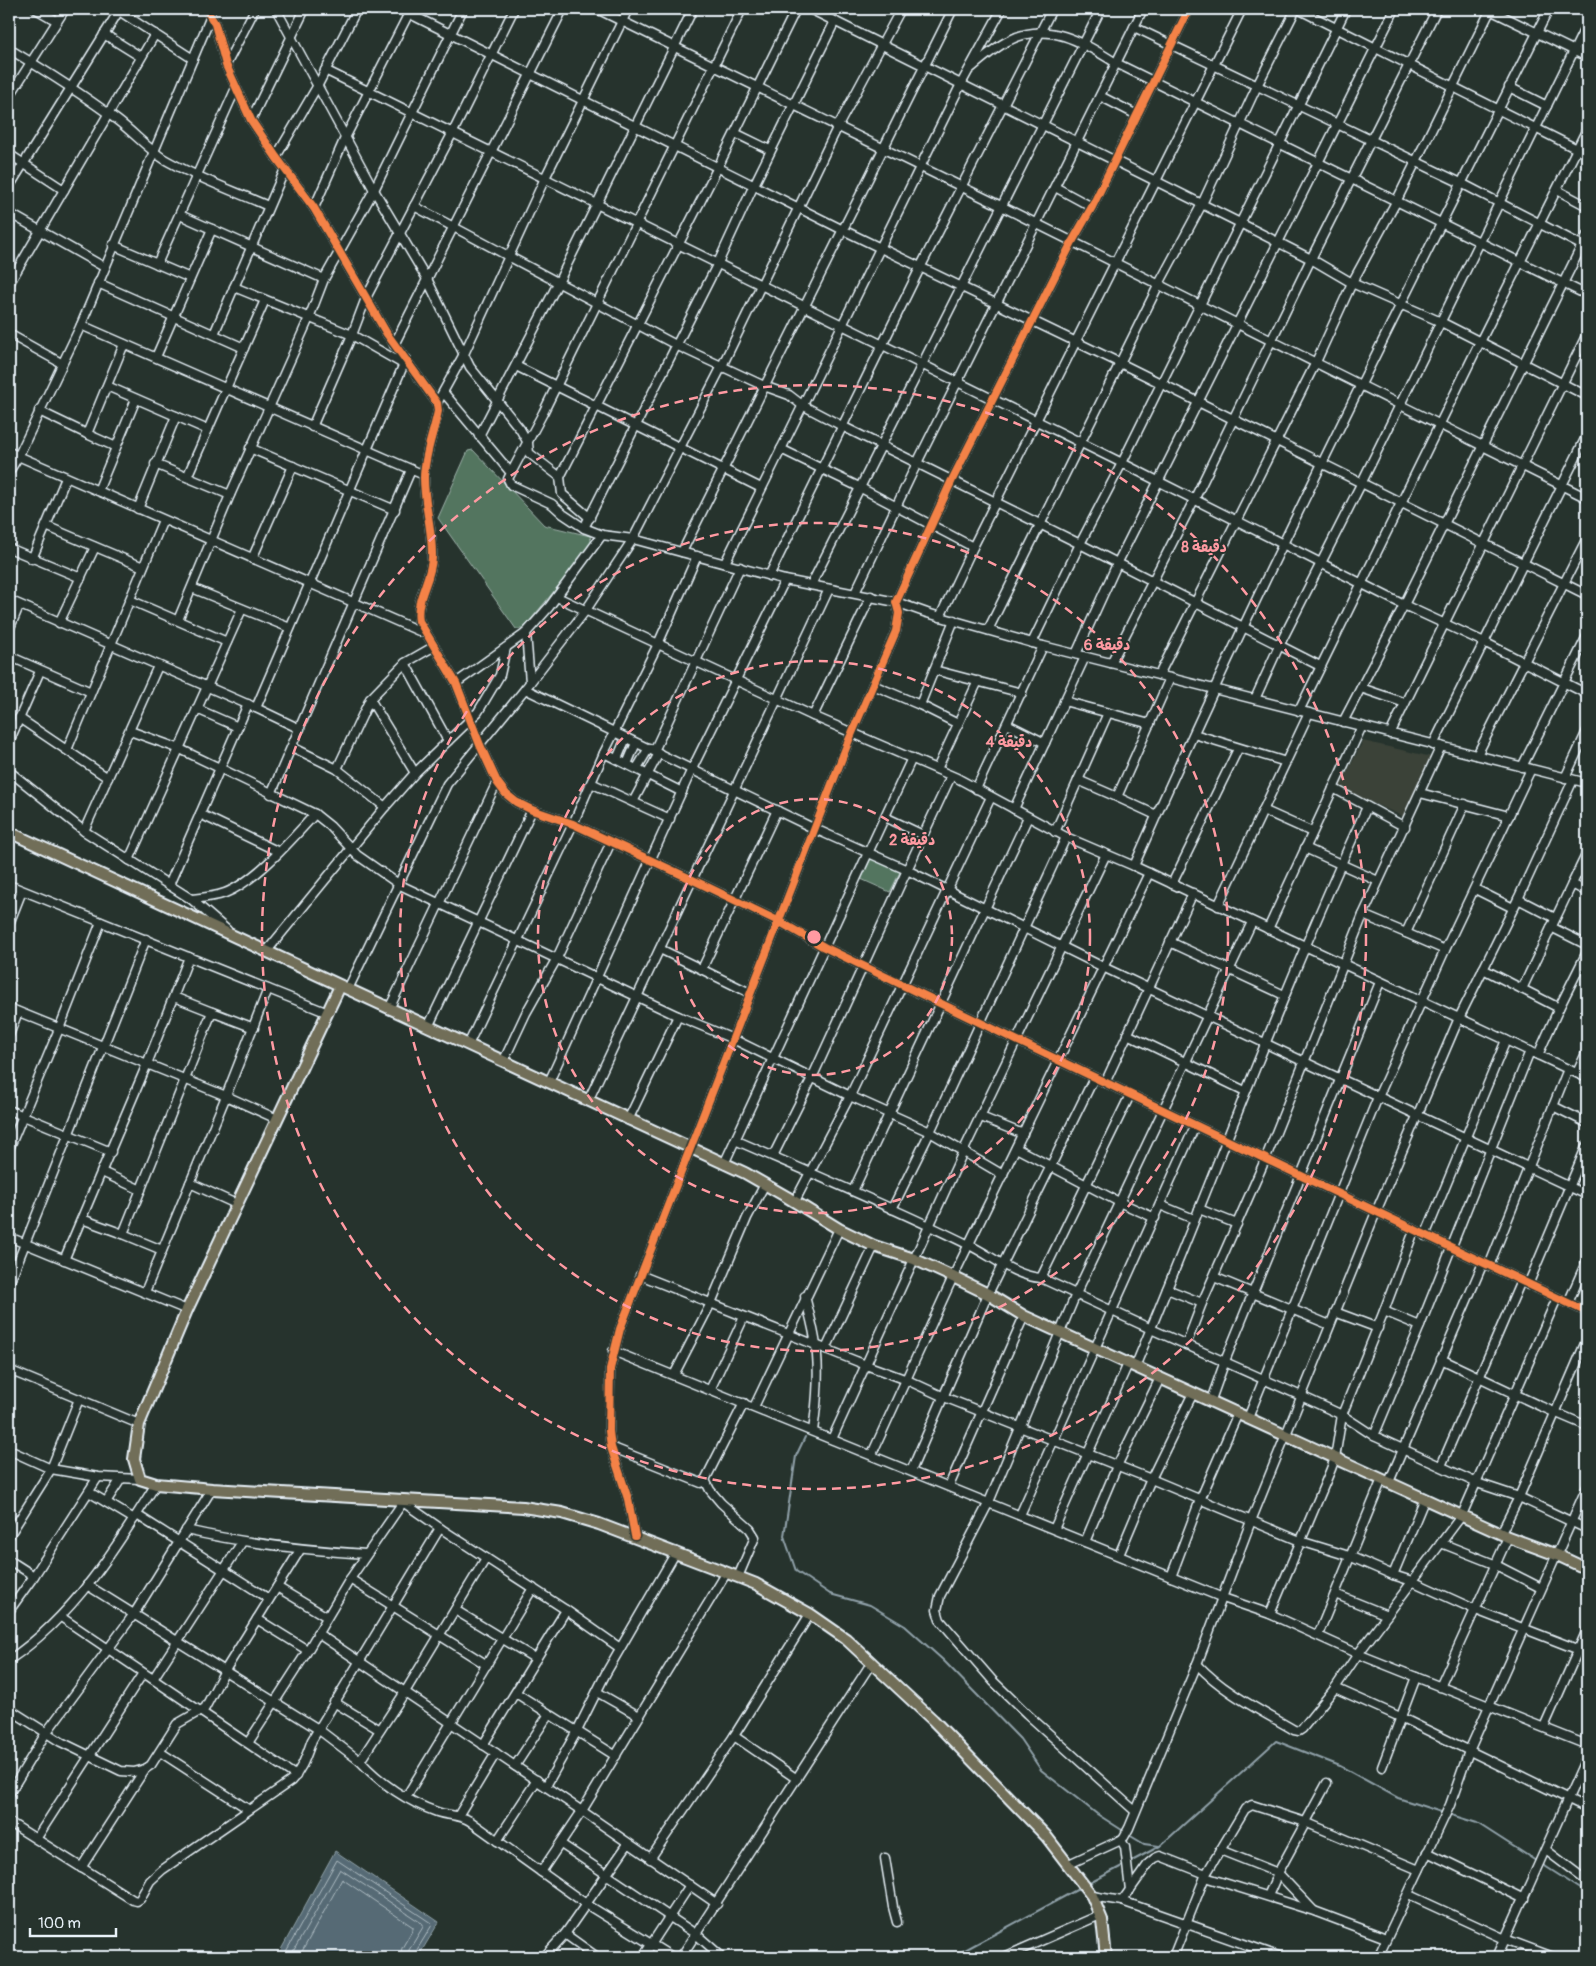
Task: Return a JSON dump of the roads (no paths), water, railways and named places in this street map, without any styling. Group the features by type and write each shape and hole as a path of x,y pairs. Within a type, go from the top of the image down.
{"main road":[{"path":"9,832 428,1027 504,1060 724,1164 765,1184 839,1229 874,1246 914,1259 953,1277 988,1294 1024,1316 1060,1333 1211,1400 1504,1535 1557,1555 1587,1569"},
{"path":"344,988 328,1013 236,1204 187,1310 139,1424 134,1459 140,1480 156,1484 212,1489 523,1507 562,1513 635,1536 756,1584 810,1614 846,1639 872,1662 1017,1804 1069,1864 1090,1894 1100,1915 1106,1957"}],"street":[{"path":"36,9 57,21"},
{"path":"9,97 64,9"},
{"path":"9,187 119,9 193,59"},
{"path":"226,65 255,9"},
{"path":"276,9 374,190 427,279 470,367 515,422 528,443 529,453 560,477"},
{"path":"251,120 305,9"},
{"path":"276,158 318,85 356,9"},
{"path":"400,9 410,11 451,34 800,207 842,230 1076,341 1587,595"},
{"path":"178,620 250,448 309,318 324,278 374,190 463,9"},
{"path":"312,427 352,336 366,298 452,134 514,9"},
{"path":"394,345 563,9"},
{"path":"597,9 1159,284 1237,325 1316,362 1587,498"},
{"path":"437,403 464,354 545,178 628,9"},
{"path":"479,436 558,283 693,9"},
{"path":"742,9 528,443 508,479 511,485 552,504 584,528 602,535 633,539 785,580 896,602 940,617 1043,646 1587,783"},
{"path":"590,518 562,494 560,477 598,406 796,9"},
{"path":"810,9 1043,124 1114,162 1240,223 1311,259 1352,283 1441,322 1522,365 1587,396"},
{"path":"344,988 400,885 447,784 528,686 586,610 633,539 722,366 838,126 901,9"},
{"path":"682,552 953,9"},
{"path":"725,563 961,84 1002,9"},
{"path":"769,576 820,468 1052,9"},
{"path":"812,585 881,444 1101,9"},
{"path":"855,593 957,382 1144,9"},
{"path":"635,1536 623,1480 611,1447 608,1417 610,1369 613,1351 640,1275 750,993 780,922 852,733 896,631 899,614 896,602 952,480 1072,242 1092,207 1189,9"},
{"path":"940,617 1242,9"},
{"path":"988,630 1159,284 1202,204 1257,86 1297,9 1587,154"},
{"path":"1032,643 1346,9"},
{"path":"1076,654 1117,564 1160,482 1395,9"},
{"path":"1111,663 1194,500 1311,259 1436,9"},
{"path":"1159,675 1277,442 1352,283 1416,162 1489,9 1587,57"},
{"path":"1134,866 1282,544 1400,304 1549,9"},
{"path":"208,11 226,65 251,120 276,158 314,208 394,345 437,403 438,411 424,475 432,557 431,569 417,612 419,621 433,647 456,683 480,745 498,782 510,798 532,810 573,824 693,880 780,922 862,966 1162,1111 1587,1312"},
{"path":"9,472 81,325 113,245 193,59 208,11"},
{"path":"314,208 345,138 410,11"},
{"path":"584,528 718,263 770,150 835,21"},
{"path":"1255,699 1278,646 1362,482 1587,24"},
{"path":"1134,27 1500,202 1540,225 1585,247"},
{"path":"970,68 1007,41 1025,35 1041,33 1060,35 1084,43 1116,63 1153,82 1587,294"},
{"path":"104,34 141,57"},
{"path":"9,284 155,34"},
{"path":"9,48 108,113 140,138 154,152 197,175 268,206"},
{"path":"326,70 452,134 883,344 1361,584 1484,642 1587,694"},
{"path":"1510,87 1547,106"},
{"path":"157,264 236,88"},
{"path":"1100,96 1137,115"},
{"path":"1299,711 1439,424 1522,262 1587,129"},
{"path":"735,133 770,150"},
{"path":"9,154 64,190"},
{"path":"214,334 285,169"},
{"path":"1055,187 1092,207"},
{"path":"1557,190 1587,206"},
{"path":"414,206 676,345 764,386 789,395 802,405 842,426 1320,666"},
{"path":"9,213 104,267"},
{"path":"180,215 324,278"},
{"path":"156,357 212,229"},
{"path":"1343,722 1404,605 1564,282 1585,247 1587,235"},
{"path":"113,245 190,278"},
{"path":"98,283 244,348"},
{"path":"234,287 352,336 405,362"},
{"path":"187,477 265,300"},
{"path":"81,325 424,475"},
{"path":"9,334 61,363"},
{"path":"1390,734 1587,334"},
{"path":"87,434 124,344"},
{"path":"256,708 405,362"},
{"path":"516,366 761,488"},
{"path":"107,386 208,430"},
{"path":"444,393 511,473"},
{"path":"98,492 136,399"},
{"path":"39,411 116,447"},
{"path":"138,509 176,416"},
{"path":"1186,1345 1202,1303 1265,1160 1342,964 1378,881 1420,793 1437,745 1484,642 1587,435"},
{"path":"250,448 395,510"},
{"path":"781,449 860,487 974,547"},
{"path":"9,452 426,634"},
{"path":"155,464 230,495"},
{"path":"252,559 293,466"},
{"path":"271,794 411,470"},
{"path":"32,558 66,478"},
{"path":"67,750 163,520"},
{"path":"46,526 143,567"},
{"path":"456,683 526,633 556,597 602,535"},
{"path":"1477,755 1587,538"},
{"path":"59,623 95,547"},
{"path":"9,548 80,578"},
{"path":"468,1045 573,824 604,753 658,644 696,556"},
{"path":"633,802 649,773 654,751 740,567"},
{"path":"549,1082 692,769 785,580"},
{"path":"192,588 290,628"},
{"path":"588,1101 829,589"},
{"path":"813,716 871,596"},
{"path":"556,597 813,716 937,769 1066,837 1134,866 1587,1078"},
{"path":"9,600 19,606 248,704 300,729"},
{"path":"130,600 228,642"},
{"path":"9,630 19,606"},
{"path":"129,860 242,609"},
{"path":"920,705 954,620"},
{"path":"526,633 528,686"},
{"path":"1522,767 1587,636"},
{"path":"976,789 1043,646"},
{"path":"337,769 370,699 405,663 433,647"},
{"path":"266,952 384,806 471,720 488,698 500,675 506,648"},
{"path":"9,656 91,692"},
{"path":"1014,809 1085,657"},
{"path":"405,663 448,741"},
{"path":"84,830 158,666"},
{"path":"934,670 1022,692"},
{"path":"9,742 40,671"},
{"path":"1117,797 1170,678"},
{"path":"937,769 978,681"},
{"path":"873,685 958,724"},
{"path":"528,686 636,743 907,870 1103,967 1587,1195"},
{"path":"1360,688 1405,704"},
{"path":"370,699 416,773"},
{"path":"1064,701 1150,724"},
{"path":"169,885 248,704"},
{"path":"197,709 238,727"},
{"path":"1218,906 1309,713"},
{"path":"1056,832 1108,714"},
{"path":"19,718 108,778"},
{"path":"1007,724 1045,743"},
{"path":"1268,929 1362,726"},
{"path":"130,731 180,749 315,814 330,826 366,862 400,885 678,1016 733,1038 812,1078 930,1132 1003,1175"},
{"path":"1565,778 1587,731"},
{"path":"1194,734 1238,749 1286,762"},
{"path":"617,759 626,738"},
{"path":"627,764 636,743"},
{"path":"292,747 337,769 384,806"},
{"path":"1172,884 1238,749"},
{"path":"637,768 654,751"},
{"path":"604,753 649,773 682,792"},
{"path":"724,1164 912,758"},
{"path":"1171,1577 1200,1500 1263,1378 1378,1097 1421,1000 1531,769"},
{"path":"9,771 84,830 191,899 237,938"},
{"path":"773,1156 812,1078 951,776"},
{"path":"1078,780 1156,816"},
{"path":"1069,1864 1122,1838 1128,1828 1197,1664 1251,1521 1376,1212 1459,1018 1518,899 1573,780"},
{"path":"389,1009 498,782"},
{"path":"592,783 670,819"},
{"path":"1333,788 1404,827"},
{"path":"1420,793 1509,816"},
{"path":"795,1201 850,1096 991,797"},
{"path":"1406,933 1465,804"},
{"path":"1054,1529 1086,1454 1151,1330 1194,1219 1227,1142 1264,1042 1340,864 1367,807"},
{"path":"428,1027 532,810"},
{"path":"702,969 777,810"},
{"path":"1263,810 1312,832"},
{"path":"200,814 279,852"},
{"path":"191,899 209,898 234,889 279,852 315,814"},
{"path":"885,817 924,835"},
{"path":"853,1190 942,1004 1028,817"},
{"path":"892,1209 930,1132 1066,837"},
{"path":"504,1060 526,1013 557,958 611,842"},
{"path":"1305,848 1378,881"},
{"path":"1522,988 1587,853"},
{"path":"832,1439 963,1152 1106,854"},
{"path":"872,1454 953,1277 1149,873"},
{"path":"1572,884 1587,892"},
{"path":"9,885 328,1013"},
{"path":"1475,889 1513,908"},
{"path":"9,924 22,891"},
{"path":"1105,1083 1193,894"},
{"path":"1518,899 1555,918"},
{"path":"1363,915 1445,950"},
{"path":"9,1149 101,922"},
{"path":"1135,1811 1027,1714 994,1681 940,1620 937,1610 940,1596 989,1502 1076,1294 1252,922"},
{"path":"1551,927 1587,945"},
{"path":"9,1284 146,939"},
{"path":"1170,942 1284,995"},
{"path":"660,949 750,993"},
{"path":"1538,1055 1587,952"},
{"path":"64,1260 111,1152 190,957"},
{"path":"1483,970 1559,1008"},
{"path":"1211,1400 1225,1361 1380,982"},
{"path":"145,1292 254,1028 268,989"},
{"path":"174,997 254,1028"},
{"path":"9,1008 226,1096 277,1119"},
{"path":"9,1035 18,1012"},
{"path":"123,1234 212,1012"},
{"path":"628,1120 678,1016"},
{"path":"1127,1034 1245,1091"},
{"path":"1425,1236 1506,1040"},
{"path":"1374,1436 1530,1051"},
{"path":"1577,1073 1587,1051"},
{"path":"1318,1634 1350,1556 1403,1448 1441,1359 1486,1265 1568,1069"},
{"path":"911,1471 988,1294 1004,1265 1094,1078"},
{"path":"1041,1278 1130,1095"},
{"path":"1553,1106 1587,1123"},
{"path":"9,1110 111,1152"},
{"path":"981,1117 1023,1134"},
{"path":"1020,1515 1195,1126"},
{"path":"735,1140 810,1174 853,1190 928,1227 970,1245 1004,1265 1030,1277 1041,1278 1113,1310 1151,1330 1263,1378 1342,1415 1374,1436 1477,1483 1519,1497 1587,1529"},
{"path":"1016,1148 1119,1202 1155,1218"},
{"path":"1441,1466 1587,1148"},
{"path":"102,1172 141,1190"},
{"path":"190,1183 236,1204"},
{"path":"674,1375 711,1303 746,1218 765,1184"},
{"path":"1160,1205 1194,1219"},
{"path":"1199,1209 1237,1224"},
{"path":"82,1219 162,1250"},
{"path":"754,1407 805,1296 839,1229"},
{"path":"1270,1614 1335,1458 1342,1415 1378,1328 1414,1231"},
{"path":"9,1237 187,1310"},
{"path":"826,1349 874,1246"},
{"path":"1568,1304 1587,1260"},
{"path":"640,1275 866,1366 906,1380 980,1412 1151,1479 1300,1541 1350,1556 1476,1610 1587,1653"},
{"path":"1214,1277 1330,1325"},
{"path":"1167,1290 1202,1303"},
{"path":"805,1296 816,1345 818,1381 813,1431"},
{"path":"1197,1664 1210,1678 1226,1690 1299,1731 1335,1688 1358,1654 1462,1515 1557,1298"},
{"path":"1384,1311 1420,1326"},
{"path":"1336,1312 1378,1328"},
{"path":"949,1486 980,1412 1024,1316"},
{"path":"710,1390 744,1317"},
{"path":"1440,1686 1476,1610 1519,1497 1587,1339"},
{"path":"613,1351 872,1454 1223,1598 1270,1614 1318,1634 1358,1654 1587,1745"},
{"path":"1441,1359 1515,1395 1587,1426"},
{"path":"9,1370 139,1424"},
{"path":"1085,1542 1118,1466 1160,1378"},
{"path":"1119,1556 1151,1479 1193,1392"},
{"path":"9,1536 51,1469 79,1400"},
{"path":"611,1447 696,1483 701,1483 705,1480 744,1403"},
{"path":"9,1450 51,1469 98,1477 140,1480"},
{"path":"9,1611 98,1477"},
{"path":"106,1502 121,1479"},
{"path":"705,1480 710,1490 721,1503 750,1529 755,1537 738,1577"},
{"path":"9,1660 61,1617 87,1585 136,1517 156,1484"},
{"path":"1378,1957 1450,1805 1469,1751 1587,1487"},
{"path":"9,1794 46,1733 134,1614 212,1489"},
{"path":"89,1492 136,1517 269,1599"},
{"path":"1393,1575 1425,1498"},
{"path":"248,1743 350,1579 402,1501 620,1648"},
{"path":"9,1822 137,1901 140,1899 150,1881 162,1870 296,1776 303,1767 312,1740 318,1729 440,1528"},
{"path":"186,1530 242,1542 300,1550 366,1554"},
{"path":"154,1679 242,1542"},
{"path":"1441,1543 1494,1564 1541,1588"},
{"path":"9,1709 46,1733 121,1771 134,1772 145,1769 151,1765 177,1724 201,1711 207,1704 224,1672 300,1550"},
{"path":"546,1786 578,1731 620,1648 676,1552"},
{"path":"360,1761 440,1636 486,1558"},
{"path":"9,1560 34,1576"},
{"path":"541,1872 582,1811 727,1572"},
{"path":"350,1579 487,1665"},
{"path":"87,1585 318,1729 360,1761 381,1782 429,1809 470,1821 586,1904 672,1957"},
{"path":"277,1586 327,1617"},
{"path":"406,1796 503,1639 532,1588"},
{"path":"1335,1594 1387,1615"},
{"path":"456,1610 536,1659"},
{"path":"483,1745 566,1610"},
{"path":"650,1859 734,1736 810,1614"},
{"path":"61,1617 296,1776"},
{"path":"257,1619 307,1650"},
{"path":"1544,1727 1587,1630"},
{"path":"317,1633 546,1786 717,1904"},
{"path":"682,1957 872,1662"},
{"path":"36,1839 143,1672"},
{"path":"1382,1767 1416,1677"},
{"path":"1335,1688 1400,1717 1587,1808"},
{"path":"516,1692 616,1756"},
{"path":"597,1692 639,1716"},
{"path":"334,1702 380,1730"},
{"path":"515,1766 549,1714"},
{"path":"734,1736 797,1779"},
{"path":"160,1752 248,1809"},
{"path":"458,1816 496,1753"},
{"path":"1497,1957 1569,1799 1584,1771 1587,1756"},
{"path":"81,1868 145,1769"},
{"path":"497,1841 537,1780"},
{"path":"1268,1896 1326,1783"},
{"path":"1173,1957 1206,1875 1245,1809 1252,1806 1305,1822 1418,1870"},
{"path":"1122,1838 1125,1847 1130,1890"},
{"path":"560,1844 697,1935 722,1957"},
{"path":"544,1957 565,1934 628,1844"},
{"path":"1220,1850 1278,1874 1314,1911"},
{"path":"1427,1852 1524,1899"},
{"path":"1545,1852 1587,1881"},
{"path":"1122,1901 1149,1863 1154,1858 1160,1856 1206,1875 1314,1911 1386,1938"},
{"path":"885,1858 893,1907 898,1922"},
{"path":"643,1957 690,1885"},
{"path":"1090,1894 1122,1901 1280,1957"},
{"path":"1409,1895 1504,1939 1553,1957"},
{"path":"1004,1957 1022,1953 1100,1915"},
{"path":"565,1934 596,1957"}],"water":[{"path":"335,1851 439,1922 418,1957 277,1957"}],"waterway":[{"path":"805,1437 796,1456 784,1536 796,1571 830,1594 870,1605 905,1626 943,1660 1020,1739 1041,1770 1097,1814 1125,1832"},
{"path":"1130,1862 1160,1846 1276,1741 1340,1766 1398,1798 1444,1813"},
{"path":"1448,1814 1477,1823 1536,1861"},
{"path":"1129,1835 1144,1844 1159,1846"},
{"path":"1540,1863 1587,1893"},
{"path":"1088,1884 1124,1865"},
{"path":"952,1957 1082,1887"}]}
